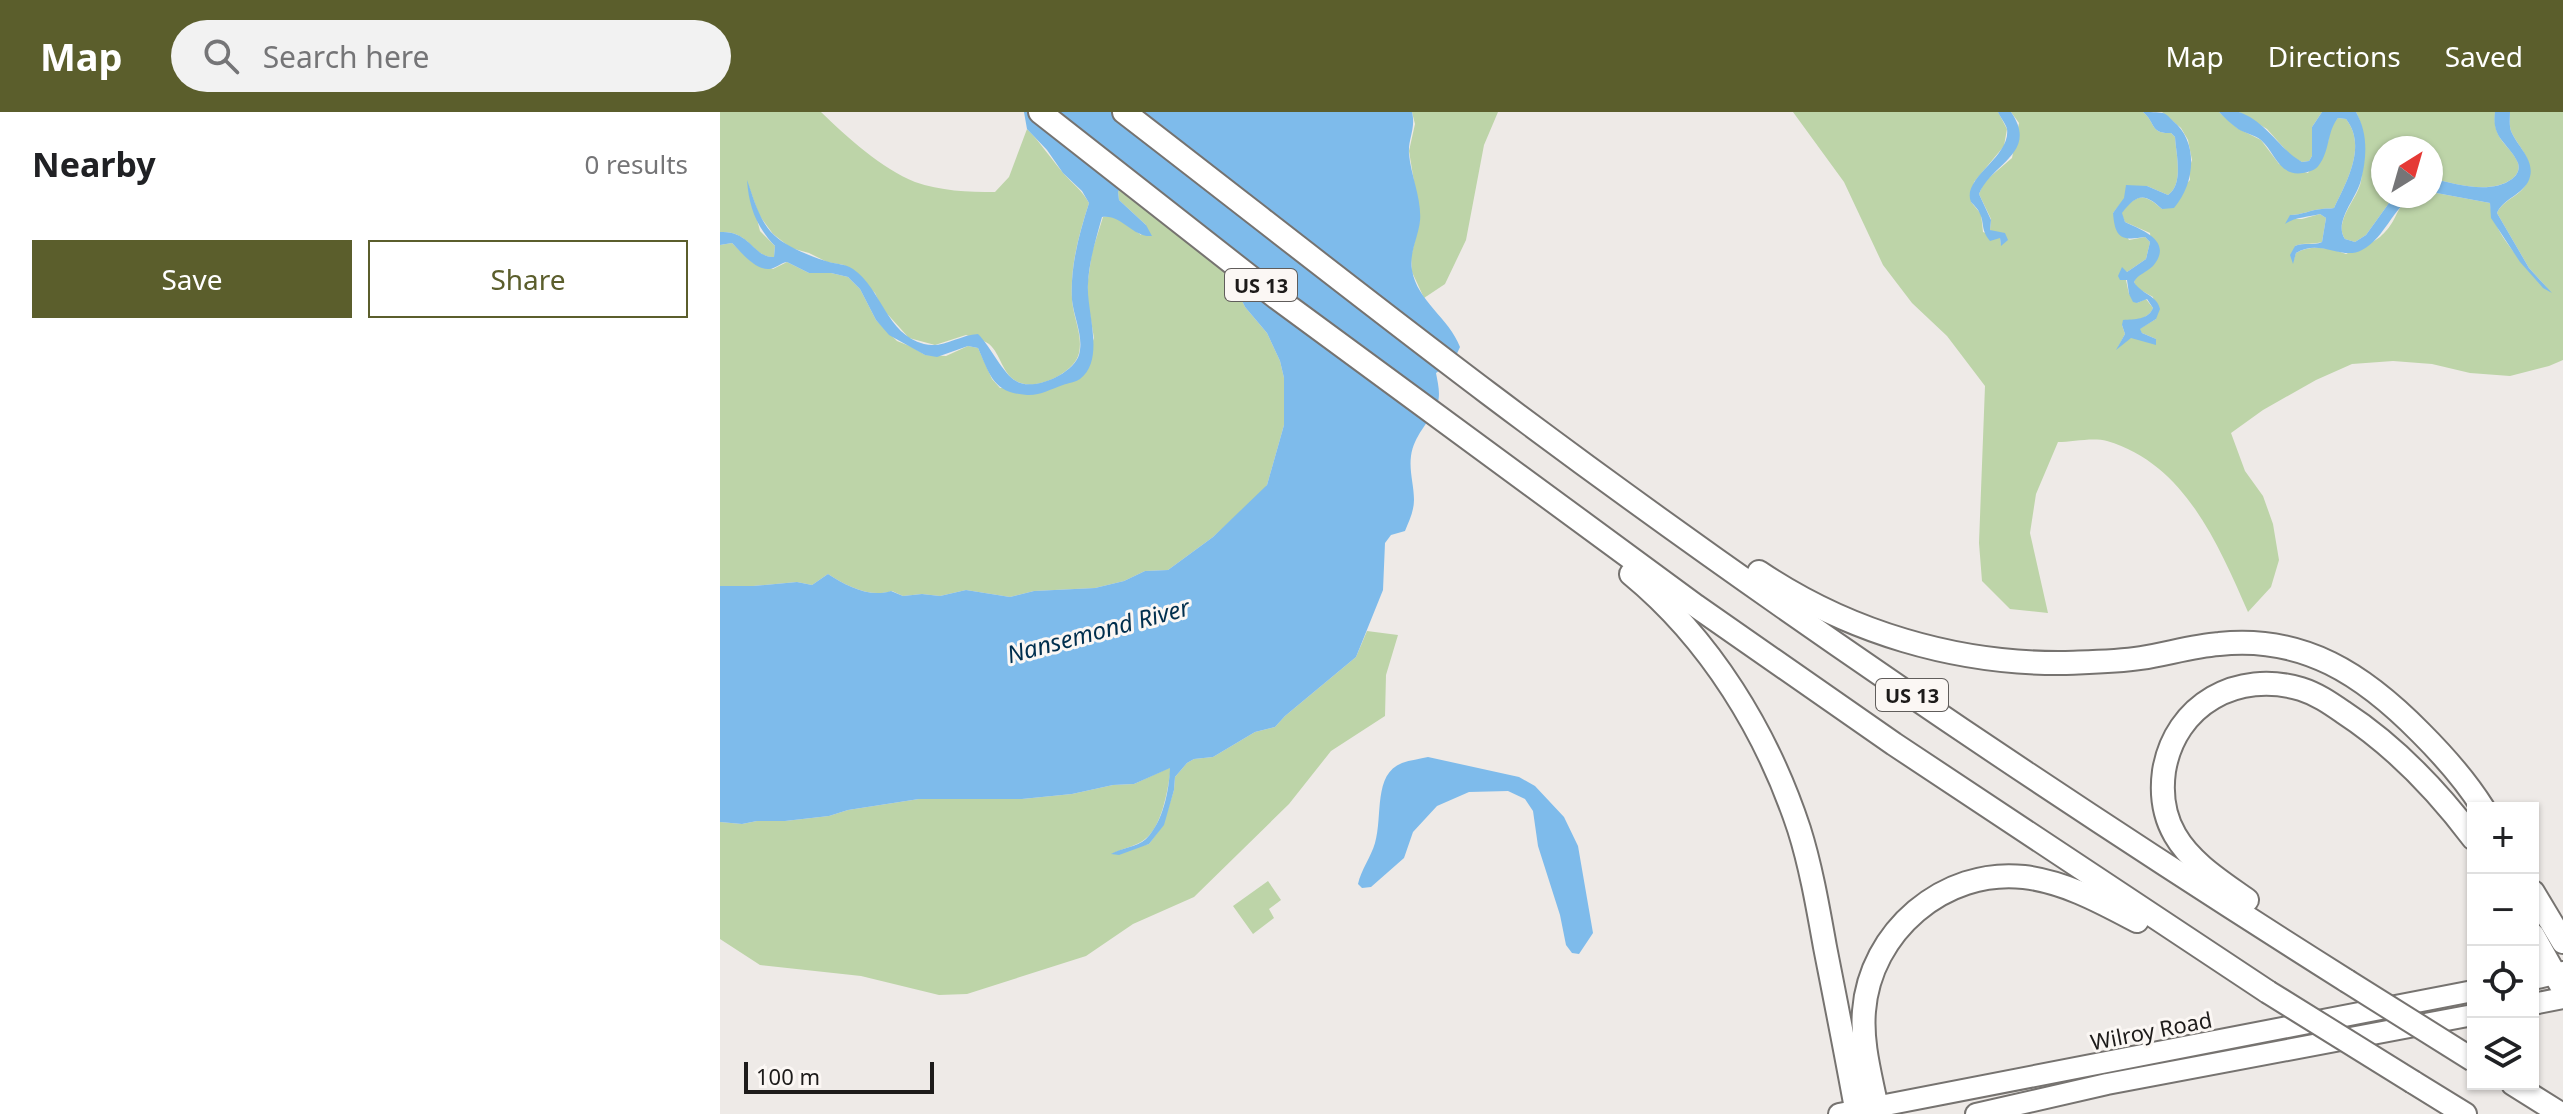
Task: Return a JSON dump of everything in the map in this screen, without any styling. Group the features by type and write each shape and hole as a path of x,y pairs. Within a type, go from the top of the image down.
{"highway":[{"name":"US 13","path":"1040,112 1277,298 1696,606 1894,744 2268,992 2465,1114"},
{"name":"US 13","path":"1124,112 1488,393 1790,611 1944,717 2467,1056"},
{"path":"1488,393 1640,490 1773,581 1844,619 1888,636 1964,655 2030,662 2107,661 2249,642 2298,650 2321,658 2381,694 2432,743 2478,802"},
{"path":"1486,453 1668,607 1724,676 1747,714 1772,761 1800,830 1861,1112"},
{"path":"2347,981 2277,922 2194,859 2175,835 2167,817 2163,781 2172,743 2183,725 2194,712 2217,695 2247,684 2285,685 2322,697 2360,722 2407,762 2467,830"},
{"path":"1861,1112 1865,1002 1873,971 1894,934 1911,915 1926,902 1962,884 1983,879 2024,877 2073,890 2268,992"},
{"path":"2539,902 2563,942"},
{"path":"2538,946 2554,978"},
{"path":"2523,1090 2561,1114"}],"main road":[{"name":"Wilroy Road","path":"1861,1112 2467,992"},
{"path":"2539,1003 2563,998"},
{"name":"Wilroy Road","path":"1976,1114 2107,1084 2467,1016"}],"green space":[{"path":"720,112 821,112 865,152 890,169 925,185 964,191 995,192 1009,177 1027,129 1089,203 1072,274 1073,306 1080,340 1076,360 1054,378 1026,384 1008,375 993,348 984,341 966,335 935,345 909,338 882,308 875,293 844,265 791,248 773,234 759,215 748,184 760,231 775,246 774,257 761,253 738,235 720,232"},
{"path":"1412,112 1498,112 1484,145 1466,240 1445,284 1424,298 1412,272 1411,257 1420,219 1409,151 1415,124"},
{"path":"1793,112 1998,112 2007,129 2004,146 1974,182 1971,202 1981,214 1983,232 2000,238 2001,245 2007,240 1990,230 1991,219 1979,194 1984,182 2012,158 2019,123 2011,112 2143,112 2156,130 2175,137 2178,176 2168,195 2147,186 2134,187 2113,213 2129,240 2145,237 2150,242 2146,259 2124,271 2129,294 2137,303 2146,299 2153,308 2144,317 2122,325 2125,334 2118,347 2131,337 2156,339 2139,329 2156,319 2153,297 2137,288 2134,282 2153,265 2150,233 2125,222 2121,213 2141,198 2150,200 2162,209 2190,180 2192,160 2188,140 2181,128 2162,112 2219,112 2237,128 2261,140 2279,164 2308,173 2328,142 2331,126 2338,118 2346,119 2355,140 2349,175 2334,208 2290,215 2292,219 2320,214 2326,218 2322,242 2295,246 2293,262 2296,253 2314,248 2346,254 2380,237 2401,208 2443,208 2443,194 2490,203 2492,215 2504,239 2522,261 2549,290 2529,268 2497,213 2525,187 2529,174 2528,161 2511,131 2510,112 2563,112 2563,360 2510,376 2393,361 2352,364 2263,410 2231,433 2245,471 2263,496 2273,524 2279,560 2271,587 2248,612 2211,534 2196,510 2158,468 2134,452 2107,441 2058,442 2036,494 2030,533 2048,613 2010,609 1982,581 1979,543 1985,386 1947,336 1912,303 1883,265 1844,182"},
{"path":"2239,112 2322,112 2312,127 2312,156 2309,161 2302,162 2292,157 2267,129"},
{"path":"2356,112 2495,112 2496,130 2515,157 2518,172 2512,179 2493,186 2443,181 2443,136 2371,136 2371,208 2385,208 2366,235 2355,242 2345,239 2342,225 2359,188 2363,164 2364,145"},
{"path":"1125,189 1220,255 1245,307 1267,333 1280,361 1284,378 1284,425 1263,491 1213,537 1168,570 1145,571 1124,581 1095,588 1034,591 1010,597 966,590 940,596 903,596 892,591 875,593 858,590 828,574 812,585 797,582 720,586 720,245 732,243 752,262 773,269 787,262 809,273 848,277 860,289 876,320 897,341 925,355 946,356 968,346 978,348 992,379 1000,388 1079,379 1094,338 1087,297 1088,280 1092,252 1103,217 1118,219 1141,235 1146,225 1119,200 1118,191"},
{"path":"1367,631 1398,635 1386,675 1385,716 1331,751 1289,804 1194,897 1133,924 1086,956 967,994 939,995 861,976 760,965 720,939 720,822 742,824 829,816 919,799 1022,799 1072,794 1134,784 1171,767 1163,809 1154,829 1141,842 1112,854 1149,844 1163,825 1175,777 1187,763 1213,757 1255,732 1275,727 1356,657"},
{"path":"1268,881 1281,900 1269,909 1274,918 1253,934 1233,906"}],"water":[{"name":"Nansemond River","path":"1024,112 1412,112 1409,154 1420,213 1412,270 1420,291 1449,327 1460,347 1454,360 1436,373 1438,401 1415,442 1411,456 1412,512 1405,531 1391,535 1385,543 1383,590 1356,657 1275,727 1255,732 1213,757 1187,763 1175,777 1164,825 1149,844 1119,855 1111,854 1142,842 1157,824 1166,796 1170,768 1134,784 1072,794 1022,799 919,799 829,816 742,824 720,822 720,586 797,582 812,585 828,574 858,590 875,593 891,591 903,596 940,596 966,590 1010,597 1034,591 1095,588 1124,581 1145,571 1168,570 1213,537 1267,485 1284,425 1284,378 1267,333 1245,307 1220,255 1125,189 1118,191 1119,200 1146,225 1152,236 1145,236 1116,219 1102,217 1088,284 1092,360 1080,379 1036,394 1016,394 1000,386 994,381 978,348 968,346 937,357 925,355 889,335 876,320 860,289 848,277 809,273 787,262 764,269 749,260 732,243 720,245 720,232 730,233 745,239 761,253 774,257 775,246 758,223 747,180 761,216 774,235 808,255 853,269 871,288 892,321 911,339 938,345 978,334 1006,373 1016,381 1032,384 1052,379 1069,369 1079,355 1080,334 1072,300 1072,275 1089,203 1027,129"},
{"path":"1998,112 2011,112 2020,138 2017,148 1979,194 1991,220 1990,230 2005,233 2008,240 2001,246 2000,238 1990,241 1987,237 1970,193 1973,184 2002,149 2006,139 2007,129"},
{"path":"2143,112 2164,114 2181,130 2190,151 2190,175 2174,208 2162,209 2151,200 2141,198 2132,202 2122,213 2125,222 2147,233 2158,243 2159,257 2134,282 2156,301 2160,309 2156,319 2140,329 2156,339 2156,345 2131,338 2116,350 2125,334 2123,320 2144,317 2153,308 2147,299 2133,302 2127,280 2120,280 2118,276 2122,267 2127,272 2146,259 2150,242 2145,237 2121,236 2115,228 2113,213 2124,198 2126,185 2147,186 2168,195 2178,176 2175,137 2156,130"},
{"path":"2219,112 2239,112 2249,116 2302,162 2309,161 2312,156 2312,127 2322,112 2356,112 2363,128 2365,154 2359,187 2342,225 2345,239 2355,242 2366,235 2385,208 2400,208 2377,238 2362,250 2347,253 2322,248 2305,249 2296,253 2293,264 2290,255 2295,246 2322,242 2326,218 2320,214 2285,224 2290,215 2334,208 2353,164 2355,140 2352,129 2346,119 2338,118 2318,167 2295,173 2283,167 2261,140 2238,129"},
{"path":"2495,112 2510,112 2511,131 2531,168 2525,187 2503,204 2497,213 2529,268 2552,293 2543,288 2520,262 2491,218 2490,203 2443,194 2443,181 2483,187 2503,184 2515,176 2518,163 2498,135"},
{"path":"1428,757 1519,777 1535,786 1564,817 1578,846 1593,933 1579,954 1572,953 1566,945 1538,846 1533,811 1525,799 1508,791 1469,792 1437,806 1413,832 1404,858 1371,887 1362,888 1358,884 1375,843 1387,776 1402,763"}]}
